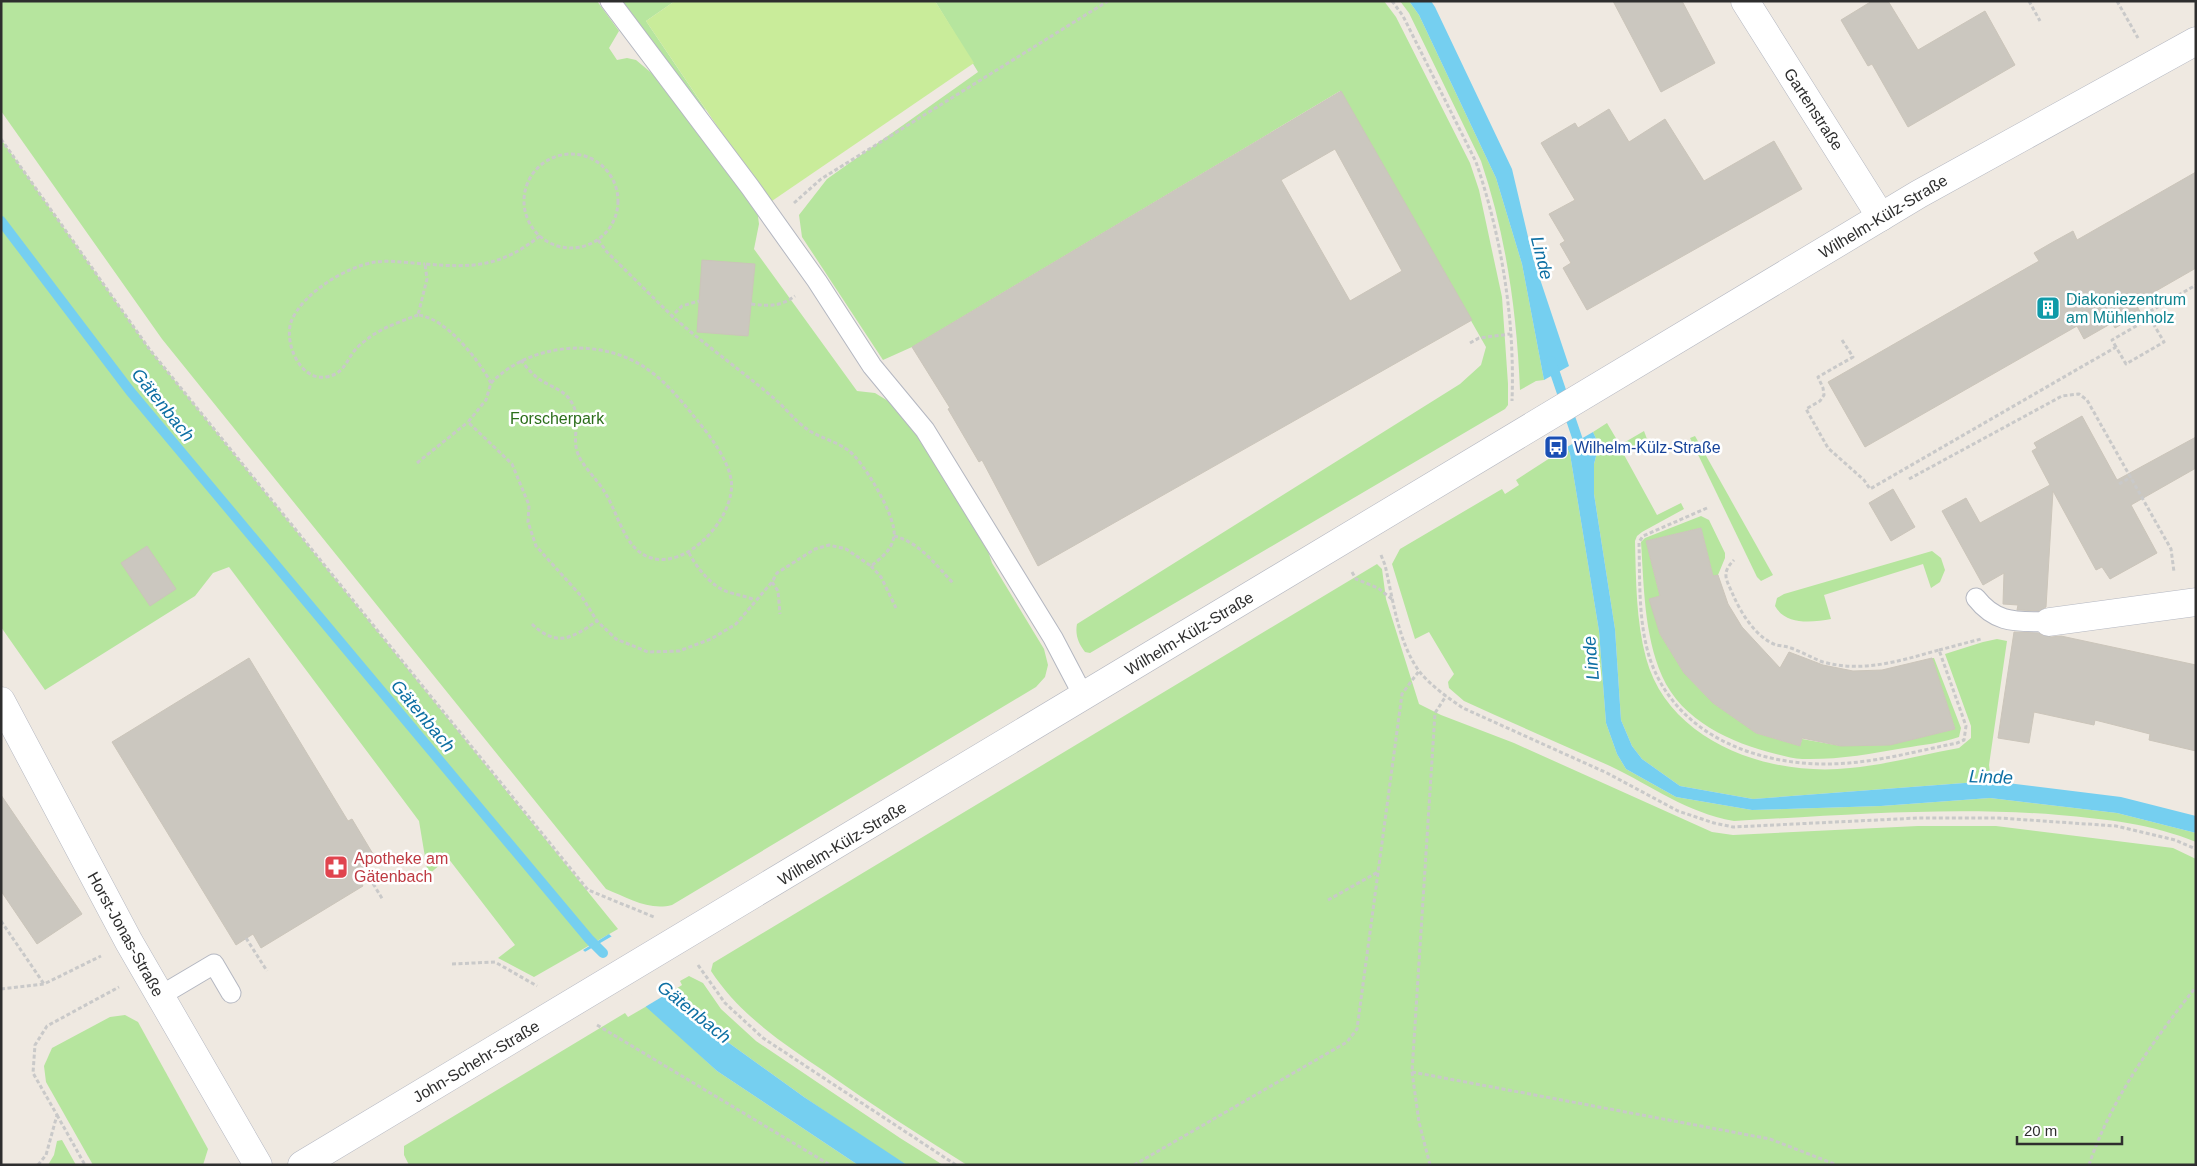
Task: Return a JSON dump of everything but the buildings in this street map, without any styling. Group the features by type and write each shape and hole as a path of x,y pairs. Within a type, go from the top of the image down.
{"street":[{"name":"Gartenstraße","path":"1745,1 1881,217"},
{"name":"Wilhelm-Külz-Straße","path":"650,957 1881,217 2196,41"},
{"path":"2049,622 2187,604"},
{"name":"Horst-Jonas-Straße","path":"1,701 129,942 258,1165"},
{"name":"John-Schehr-Straße","path":"302,1165 650,957"}],"lane":[{"path":"610,1 750,187 817,281 872,366 925,430 1053,638 1084,697"},
{"path":"1976,598 1990,613 1998,618 2049,622"},
{"path":"160,996 214,964 231,992"}],"path":[{"path":"772,220 821,179 1108,1"},
{"path":"1392,1 1403,16 1476,162 1484,187 1508,297 1512,409"},
{"path":"2029,1 2040,21"},
{"path":"2117,1 2153,65"},
{"path":"1,140 150,350 588,890 658,919 678,941 725,1003 763,1038 956,1165"},
{"path":"566,153 582,154 596,160 607,171 615,184 618,199 616,215 609,228 598,240 583,246 568,248 553,244 540,236 530,224 525,209 524,193 529,179 538,166 551,158 566,153"},
{"path":"491,383 480,363 441,324 428,316 418,316 400,321 370,337 355,350 345,367 327,377 315,377 298,365 292,348 291,323 303,304 322,286 345,272 375,262 479,266 505,258 540,236"},
{"path":"598,240 607,252 672,316 702,342 776,400 804,427 822,438 837,442 852,452 864,466 893,521 894,536 890,548 871,566"},
{"path":"418,316 426,279 425,264"},
{"path":"751,304 773,306 785,304 817,281"},
{"path":"2150,318 2112,340 2126,364 2164,342 2150,318 2147,313 2196,285"},
{"path":"672,316 682,306 699,301"},
{"path":"1470,343 1479,338 1510,334"},
{"path":"1842,340 1852,357 1818,377 1824,388 1824,395 1820,401 1806,409 1828,448 1864,480 1870,490 2116,347"},
{"path":"417,463 468,422 486,400 491,383 504,369 521,360 551,349 579,348 617,355 649,370 673,391 705,430 728,468 731,481 729,501 723,514 700,544 689,553 663,559 650,557 637,550 626,536 616,511 603,489 578,456 575,443 578,423 577,412 572,401 563,392 539,378 521,360"},
{"path":"1909,480 2062,396 2079,394 2088,400 2171,549 2187,604"},
{"path":"468,422 512,464 529,505 528,522 536,546 582,597 597,621 616,639 648,652 679,651 711,639 736,624 772,582 777,573 797,559 829,545 846,549 871,566 885,585 896,608"},
{"path":"2119,484 2131,477"},
{"path":"1707,508 1640,538 1642,619 1650,657 1659,680 1671,700 1689,719 1718,740 1755,755 1801,764 1850,763 1957,743 1964,740 1966,726 1939,650"},
{"path":"1363,527 1385,565 1393,601 1406,644 1419,671 1446,696 1463,708 1607,773 1678,811 1714,823 1734,827 1918,818 2000,818 2116,826 2175,840 2196,849"},
{"path":"894,536 906,539 922,550 953,583"},
{"path":"1335,544 1356,579 1378,588 1393,601"},
{"path":"689,553 694,564 710,580 726,592 755,600"},
{"path":"1734,560 1726,567 1725,574 1737,602 1760,634 1776,645 1790,648 1822,661 1851,667 1883,666 1991,636 1996,632 1998,618"},
{"path":"772,582 778,591 780,614"},
{"path":"532,624 544,636 557,639 576,636 597,621"},
{"path":"1134,1165 1347,1042 1356,1028 1402,694 1419,671"},
{"path":"1430,1165 1419,1122 1412,1072 1434,713 1446,696"},
{"path":"363,867 383,900"},
{"path":"1328,900 1378,872"},
{"path":"1,921 44,984"},
{"path":"246,938 267,971"},
{"path":"1,989 44,984 129,942"},
{"path":"452,964 495,962 830,1165"},
{"path":"85,1165 33,1074 35,1045 47,1026 146,971"},
{"path":"2089,1165 2099,1133 2156,1037 2196,987"},
{"path":"1412,1072 1770,1139 1837,1165"},
{"path":"38,1165 46,1155 57,1115"}],"green space":[{"name":"Forscherpark","path":"1,1 597,1 619,31 609,48 617,60 627,58 636,60 661,81 757,209 759,224 754,249 857,391 875,393 893,404 910,422 982,533 992,563 1044,649 1048,665 1045,677 1036,687 672,905 647,905 630,900 606,889 162,339 1,111"},
{"path":"621,1 675,1 646,21 706,110 692,101"},
{"path":"675,1 935,1 974,63 769,203 646,21"},
{"path":"935,1 1384,1 1396,17 1470,163 1479,190 1502,297 1508,405 1505,409 1090,653 1085,652 1076,631 1077,624 1460,384 1481,365 1486,347 1340,91 912,347 883,360 802,237 799,215 827,179 978,72"},
{"path":"1400,1 1409,1 1419,15 1496,178 1522,264 1544,380 1536,381 1520,390 1509,274 1490,189 1481,161 1409,13"},
{"path":"1,139 150,350 618,929 534,977 498,958 515,945 448,858 428,875 419,821 229,567 213,573 195,596 45,690 1,627"},
{"path":"1607,423 1620,445 1644,431 1647,439 1623,453 1657,515 1681,503 1684,509 1642,532 1635,541 1638,615 1646,658 1658,688 1676,712 1700,733 1727,748 1757,760 1788,767 1850,768 1959,748 1971,738 1971,726 1945,654 1997,639 2007,641 1989,765 1991,781 1753,799 1680,786 1642,759 1632,746 1621,720 1615,629 1594,494 1594,464 1599,445 1593,432"},
{"path":"1695,436 1773,575 1761,581 1757,577 1690,438"},
{"path":"1567,447 1570,454 1599,631 1606,723 1617,754 1626,769 1676,797 1752,810 1881,806 1990,798 2117,813 2196,833 2196,842 2163,831 2129,823 2018,812 1897,812 1734,821 1700,812 1610,766 1464,701 1449,688 1448,682 1454,674 1429,632 1415,639 1392,564 1400,549 1502,489 1505,494 1519,485 1516,480"},
{"path":"1701,516 1709,520 1725,553 1725,558 1718,575 1713,576 1701,528 1646,541 1660,596 1650,599 1660,634 1684,673 1713,703 1756,733 1800,746 1802,739 1841,746 1889,745 1955,729 1932,658 1934,658 1961,728 1959,737 1932,744 1853,756 1828,759 1799,759 1742,744 1695,718 1671,692 1656,660 1648,627 1641,542 1645,538"},
{"path":"1932,551 1941,558 1945,570 1940,582 1931,588 1923,564 1824,595 1831,619 1816,621 1793,620 1786,617 1775,606 1777,598 1784,594"},
{"path":"1377,564 1382,569 1386,599 1419,704 1441,715 1514,743 1712,832 1733,835 1918,826 1996,826 2173,848 2196,859 2196,1165 967,1165 877,1107 762,1027 722,987 711,971 713,963"},
{"path":"689,976 703,983 721,1009 756,1041 943,1165 907,1165 804,1097 697,1020 668,994 682,985 680,981"},
{"path":"647,1006 717,1071 858,1165 409,1165 404,1155 404,1146 625,1013 628,1017"},
{"path":"125,1015 138,1022 208,1149 203,1165 93,1165 46,1082 44,1066 52,1048 110,1017"},
{"path":"62,1140 76,1165 48,1165 54,1155 57,1141"}],"water":[{"path":"1409,1 1431,1 1435,7 1512,169 1533,258 1569,366 1544,380 1522,264 1496,178 1419,15"},
{"path":"1593,432 1599,445 1594,464 1594,494 1615,629 1621,720 1632,746 1642,759 1680,786 1753,799 1991,781 2121,797 2196,816 2196,833 2117,813 1990,798 1881,806 1752,810 1676,797 1626,769 1617,754 1606,723 1599,631 1570,454 1567,447"},
{"path":"609,934 697,1020 804,1097 907,1165 858,1165 717,1071 583,950"}],"pier":[{"path":"614,935 670,992 645,1007 583,953"}],"waterway":[{"name":"Gätenbach","path":"1,221 130,391 589,939 603,953"},
{"name":"Linde","path":"1551,361 1582,452"}],"place":[{"name":"Diakoniezentrum am Mühlenholz","path":"2048,308"},
{"name":"Wilhelm-Külz-Straße","path":"1556,447"},
{"name":"Apotheke am Gätenbach","path":"336,867"}]}
